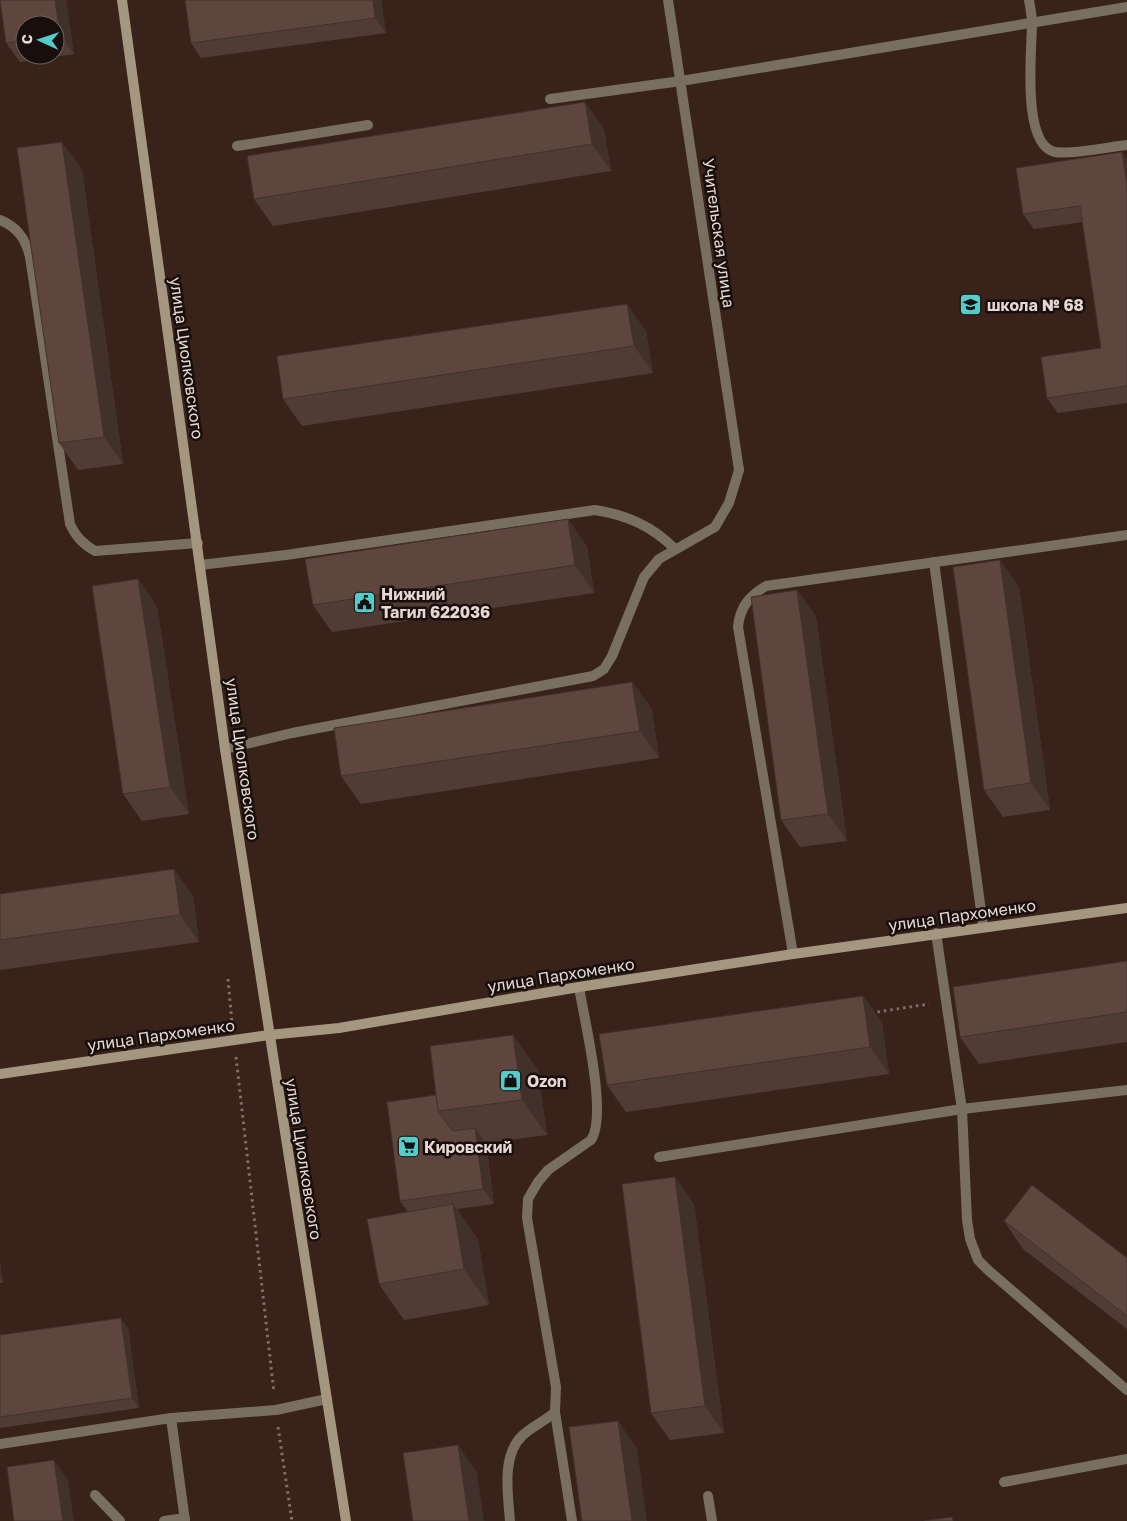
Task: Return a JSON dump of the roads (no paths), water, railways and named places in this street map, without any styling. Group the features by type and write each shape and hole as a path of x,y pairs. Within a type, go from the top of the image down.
{"street":[{"name":"улица Циолковского","path":"122,0 225,749 260,966 268,1035 346,1521"},
{"name":"Учительская улица","path":"668,0 739,470 729,503 715,527 674,549"},
{"path":"1029,0 1032,21 1029,84 1036,130 1040,141 1045,148 1062,152 1127,145"},
{"path":"550,99 681,81 1032,21 1127,7"},
{"path":"237,146 368,125"},
{"path":"0,220 8,223 20,234 30,257 70,524 76,536 84,545 95,551 198,543"},
{"path":"200,565 286,555 595,510 617,513 640,523 661,535 674,549 659,559 644,576 612,656 604,669 593,676 292,733 225,749"},
{"path":"793,954 738,626 740,613 753,593 766,586 1127,535"},
{"path":"934,562 984,926"},
{"name":"улица Пархоменко","path":"0,1074 268,1035 339,1028 579,987 793,954 984,926 1127,908"},
{"path":"936,933 962,1109 967,1220 970,1239 978,1260 1127,1390"},
{"path":"572,1521 555,1412 556,1387 527,1218 528,1199 548,1170 591,1140 596,1133 597,1089 579,987"},
{"path":"659,1156 962,1109 1127,1090"},
{"path":"0,1444 171,1418 276,1410 327,1399"},
{"path":"510,1521 508,1490 511,1448 524,1434 544,1422 555,1412"},
{"path":"164,1521 185,1520 171,1418"},
{"path":"1004,1482 1127,1459"},
{"path":"95,1494 120,1521"},
{"path":"708,1496 712,1521"}],"place":[{"name":"школа № 68","path":"971,305"},
{"name":"Нижний Тагил 622036","path":"365,603"},
{"name":"Ozon","path":"511,1081"},
{"name":"Кировский","path":"408,1147"}]}
